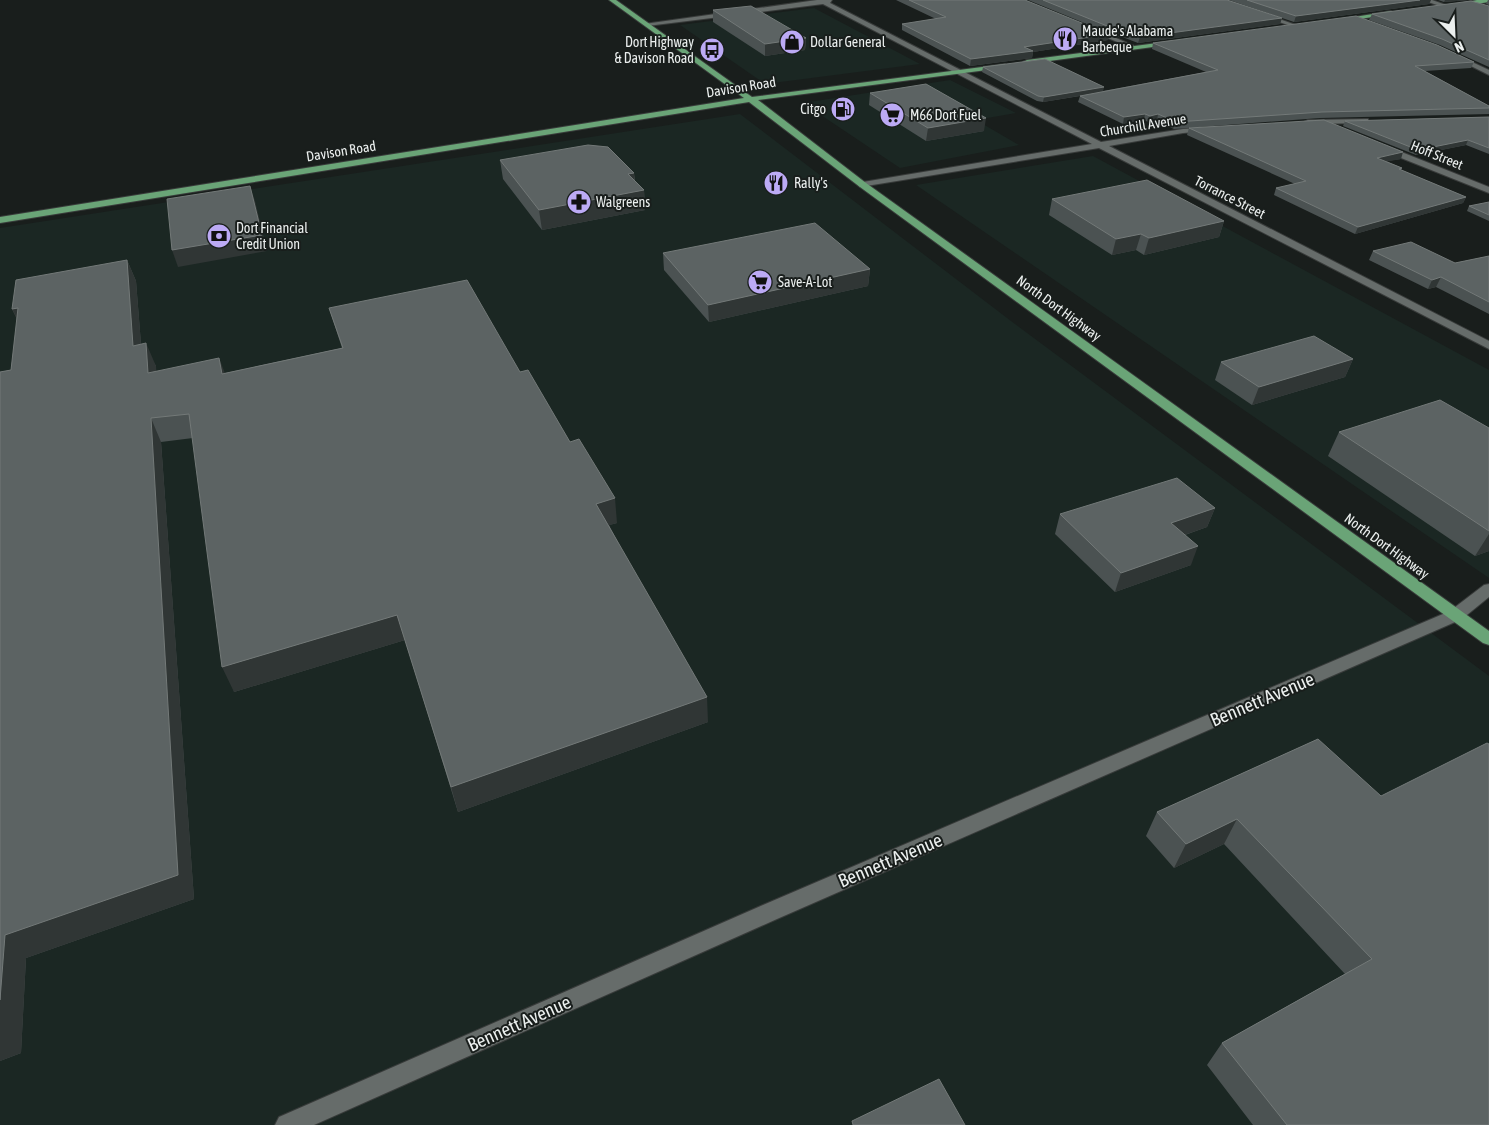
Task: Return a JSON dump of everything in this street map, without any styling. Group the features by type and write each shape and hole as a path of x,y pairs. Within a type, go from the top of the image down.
{"main road":[{"name":"North Dort Highway","path":"612,0 751,99 863,184 1489,639"},
{"path":"1427,8 1489,0"},
{"path":"1334,21 1400,12"},
{"path":"1277,29 1305,25"},
{"path":"1018,63 1183,41"},
{"name":"Davison Road","path":"0,220 751,99 1008,65"}],"street":[{"path":"647,24 837,0"},
{"path":"1425,0 1446,6"},
{"name":"Torrance Street","path":"822,1 1489,346"},
{"path":"1468,3 1484,8"},
{"path":"1254,12 1296,26"},
{"path":"1353,18 1367,23"},
{"path":"1080,25 1136,48"},
{"path":"1445,52 1489,73"},
{"path":"1301,122 1370,121"},
{"path":"1320,122 1345,132"},
{"name":"Churchill Avenue","path":"863,184 1102,146 1183,131 1219,128"},
{"name":"Hoff Street","path":"1372,143 1489,190"},
{"name":"Bennett Avenue","path":"287,1125 753,920 1456,615 1489,589"}],"shaded area":[{"path":"814,8 920,64 765,84 680,25"},
{"path":"950,80 1016,113 976,120 1019,145 900,168 803,103"},
{"path":"740,114 1011,321 1489,676 1489,1125 0,1125 0,228"},
{"path":"1093,156 1489,370 1489,578 916,185"}],"building":[{"path":"909,0 1025,0 1109,34 1024,47 1033,51 971,59 902,24 946,17"},
{"path":"1043,0 1227,0 1282,18 1140,37 1122,32"},
{"path":"1247,0 1420,0 1296,16"},
{"path":"1471,1 1489,6 1489,60 1442,39 1372,14"},
{"path":"751,6 806,38 765,44 713,10"},
{"path":"1356,16 1437,45 1474,62 1415,66 1489,106 1489,108 1322,112 1176,122 1158,114 1124,117 1080,96 1218,70 1153,43"},
{"path":"1045,59 1104,87 1044,97 1038,96 983,67"},
{"path":"926,84 986,118 928,128 870,93"},
{"path":"1489,117 1489,148 1468,140 1418,150 1345,121"},
{"path":"1324,120 1403,152 1377,158 1466,197 1358,227 1276,188 1306,181 1189,128"},
{"path":"588,145 608,147 634,173 628,174 644,190 539,210 500,160"},
{"path":"1147,180 1224,221 1149,238 1141,234 1116,239 1052,199"},
{"path":"250,186 262,235 172,250 167,199"},
{"path":"1489,202 1489,215 1469,206"},
{"name":"Save-A-Lot","path":"815,223 870,269 708,305 663,253"},
{"path":"1411,242 1455,263 1489,256 1489,302 1441,277 1432,280 1373,251"},
{"path":"127,260 133,346 146,343 148,373 219,358 222,374 343,348 329,308 467,280 520,372 528,370 570,442 579,439 615,498 596,504 707,697 451,787 397,615 222,667 189,414 151,418 178,875 5,935 0,1000 0,372 11,370 18,308 12,309 16,280"},
{"path":"1314,336 1353,359 1259,387 1221,362"},
{"path":"1440,400 1489,428 1489,531 1339,432"},
{"path":"1177,478 1215,508 1171,523 1198,546 1121,573 1060,514"},
{"path":"1318,739 1381,796 1487,743 1489,744 1489,1125 1287,1125 1222,1043 1372,959 1237,819 1186,844 1157,812"},
{"path":"939,1079 965,1125 853,1125 852,1121"}],"place":[{"name":"Maude's Alabama Barbeque","path":"1065,39"},
{"name":"Dollar General","path":"792,42"},
{"name":"Dort Highway & Davison Road","path":"712,50"},
{"name":"Citgo","path":"843,109"},
{"name":"M66 Dort Fuel","path":"892,115"},
{"name":"Rally's","path":"776,183"},
{"name":"Walgreens","path":"579,202"},
{"name":"Dort Financial Credit Union","path":"219,236"},
{"name":"Save-A-Lot","path":"760,282"}]}
